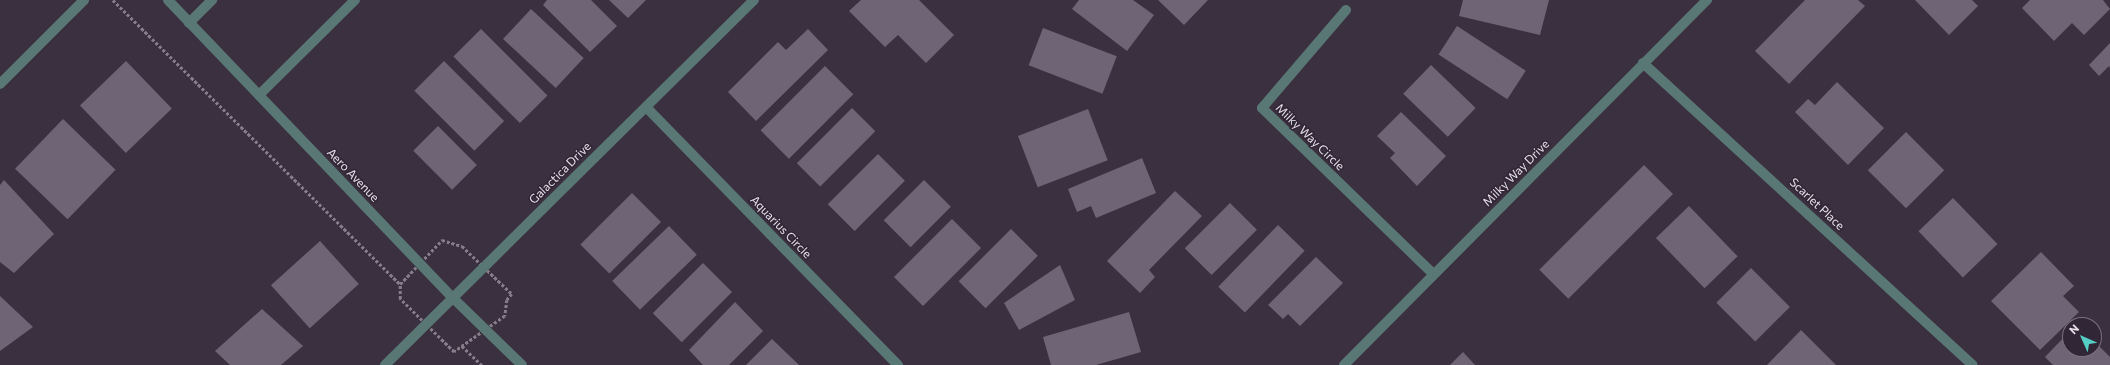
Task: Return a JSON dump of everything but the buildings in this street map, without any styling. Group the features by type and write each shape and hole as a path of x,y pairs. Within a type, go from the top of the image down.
{"street":[{"path":"0,84 84,0"},
{"name":"Aero Avenue","path":"168,0 453,298 522,365"},
{"path":"189,22 212,0"},
{"path":"259,95 355,0"},
{"name":"Galactica Drive","path":"385,365 754,0"},
{"name":"Milky Way Drive","path":"1344,365 1707,0"},
{"name":"Milky Way Circle","path":"1346,10 1262,108 1434,274"},
{"name":"Scarlet Place","path":"1643,63 1972,365"},
{"name":"Aquarius Circle","path":"646,107 898,365"}],"path":[{"path":"113,0 400,284"},
{"path":"462,346 482,365"}]}
